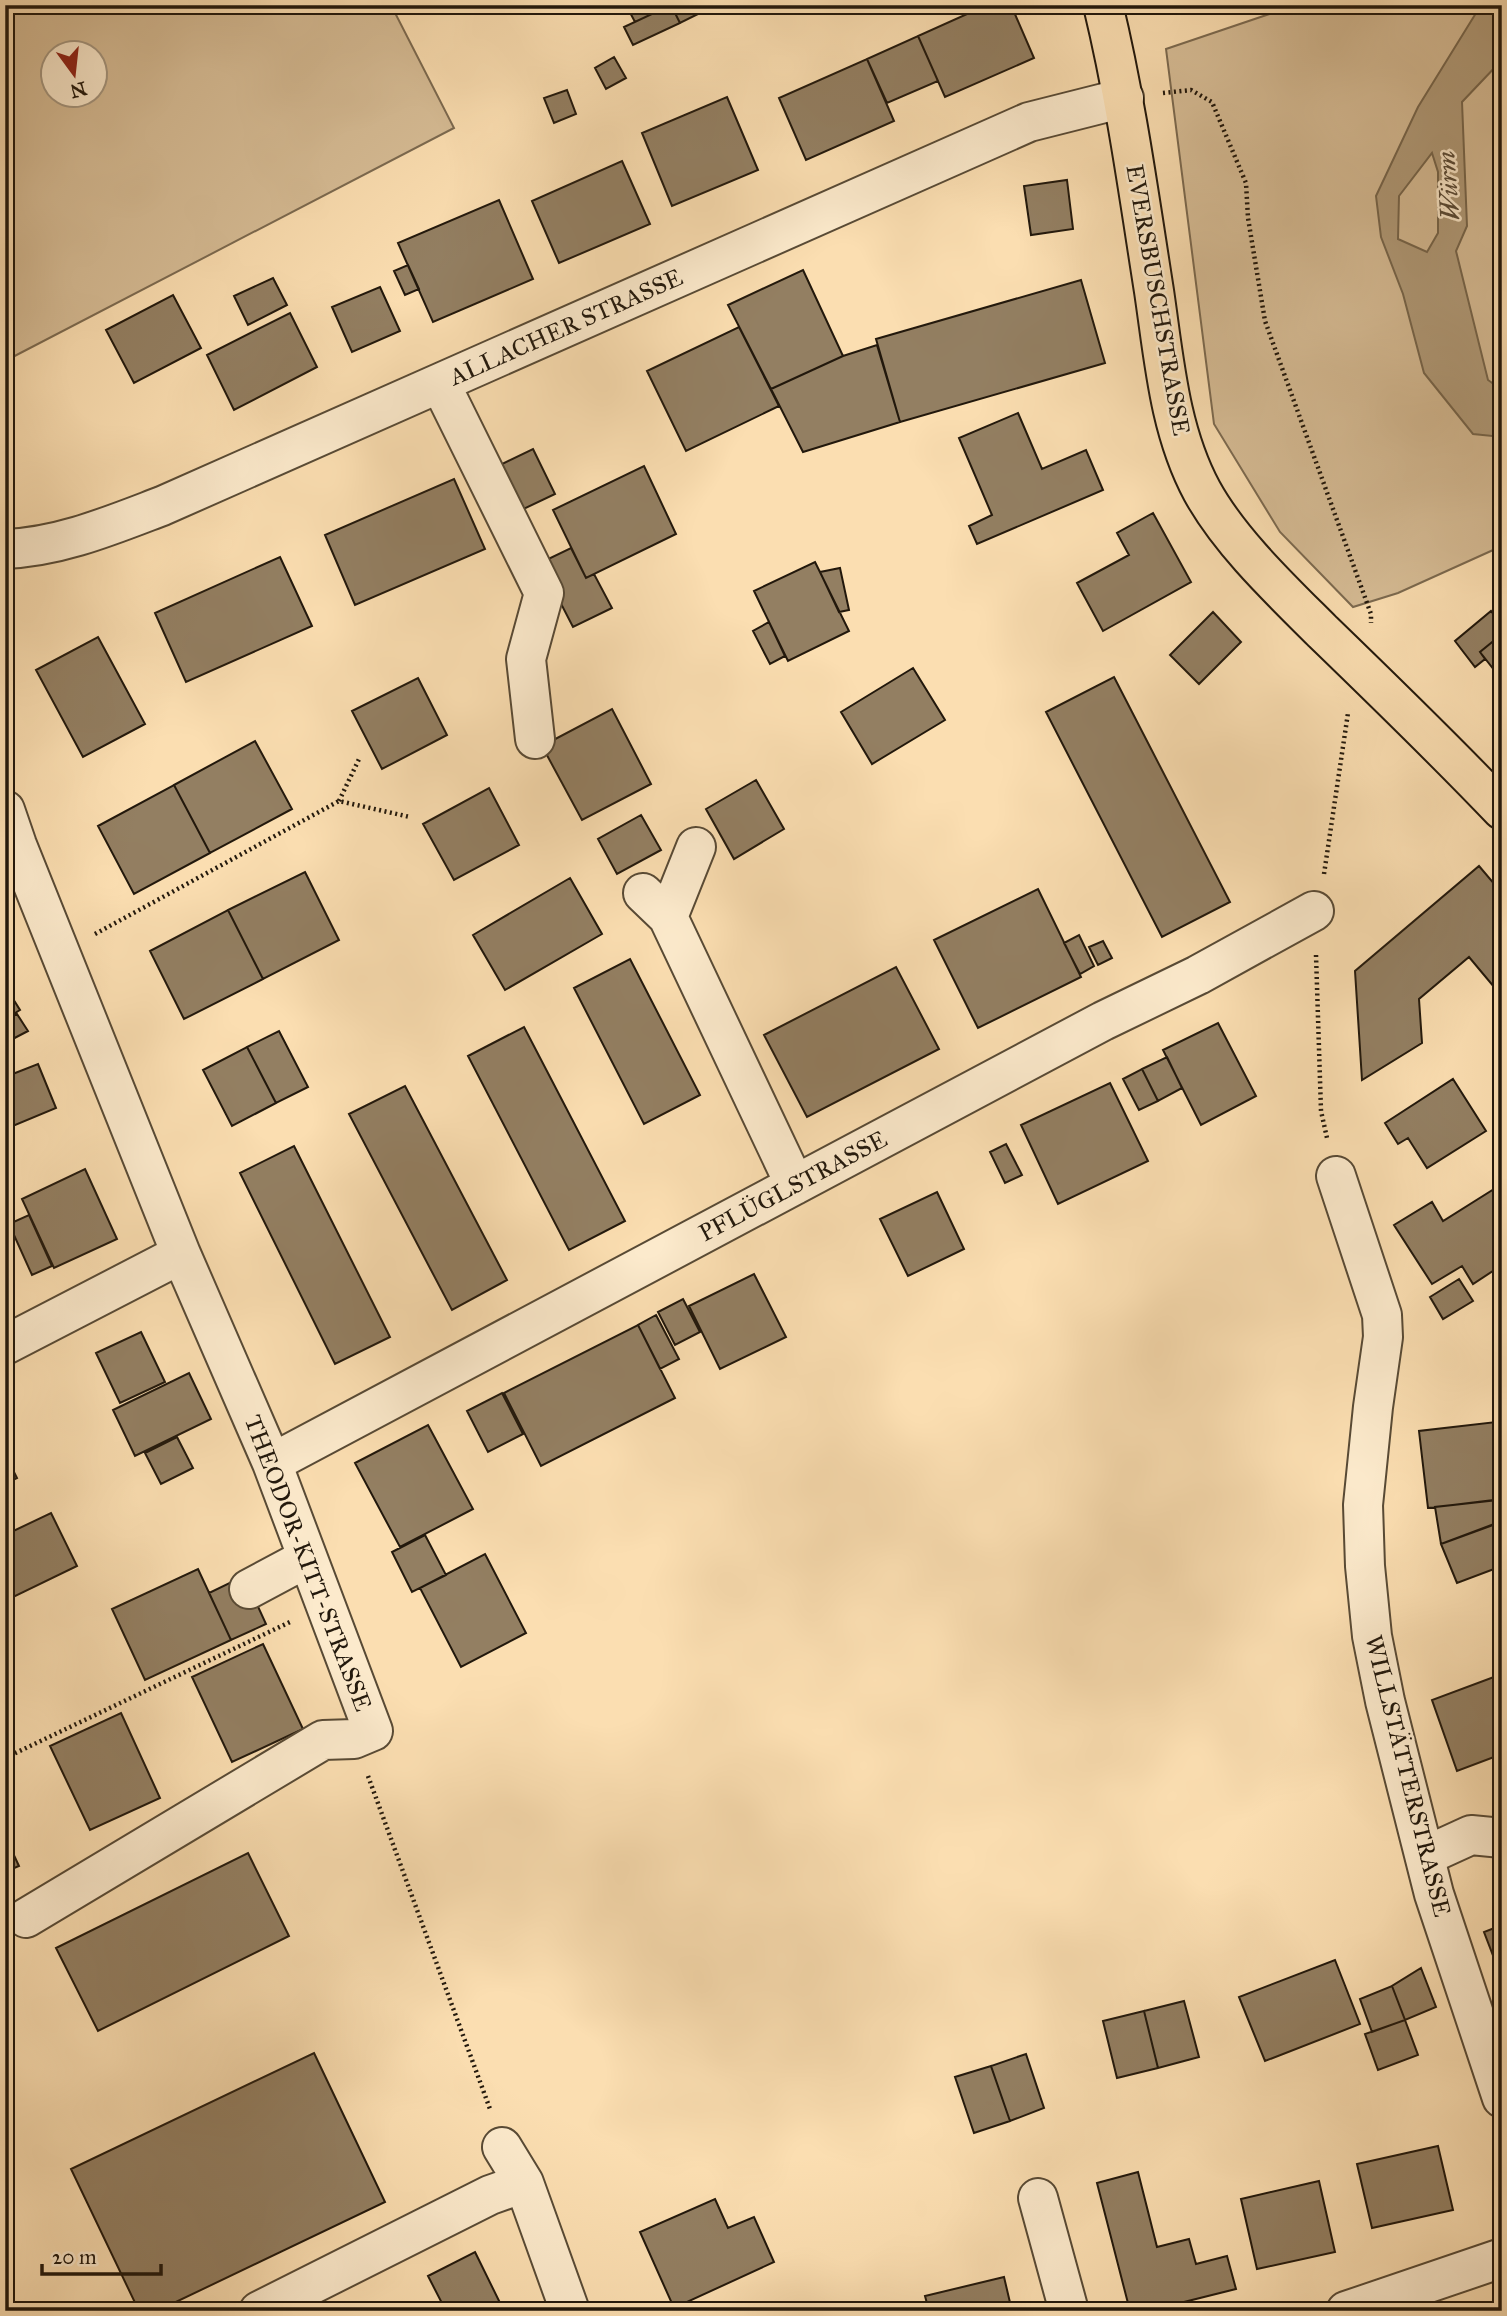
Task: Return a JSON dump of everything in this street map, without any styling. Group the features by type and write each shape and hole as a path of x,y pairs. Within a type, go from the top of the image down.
{"main road":[{"name":"EVERSBUSCHSTRASSE","path":"1103,5 1124,98 1166,372 1178,432 1203,492 1240,545 1283,593 1437,740 1502,810"}],"street":[{"name":"ALLACHER STRASSE","path":"5,549 24,548 92,532 162,506 1029,122 1124,98"},
{"path":"440,383 544,593 526,659 535,739"},
{"name":"THEODOR-KITT-STRASSE","path":"9,835 60,953 181,1254 272,1463 373,1731 354,1739"},
{"path":"696,847 655,905 795,1185"},
{"name":"PFLÜGLSTRASSE","path":"272,1463 1103,1021 1198,975 1314,911"},
{"name":"WILLSTÄTTERSTRASSE","path":"1336,1176 1382,1315 1383,1337 1363,1506 1365,1566 1372,1636 1385,1701 1434,1894 1502,2098"},
{"path":"5,1345 181,1254"},
{"path":"249,1589 307,1558"},
{"path":"26,1918 323,1740 354,1739"},
{"path":"1425,1856 1471,1835 1502,1838"},
{"path":"502,2147 524,2183 570,2311"},
{"path":"259,2311 489,2195 524,2183"},
{"path":"1038,2198 1069,2311"},
{"path":"1346,2311 1502,2258"}],"path":[{"path":"1124,98 1191,90 1212,102 1246,183 1248,218 1265,321 1371,614 1372,680 1350,703 1329,848 1321,892 1314,911 1321,1111 1336,1176"},
{"path":"60,953 340,802 360,757"},
{"path":"340,802 410,817"},
{"path":"5,1758 326,1605"},
{"name":"THEODOR-KITT-STRASSE","path":"354,1739 477,2071 502,2147"}],"shaded area":[{"path":"18,5 391,5 454,128 5,361 5,13"},
{"path":"1296,5 1502,5 1502,546 1398,593 1353,607 1280,532 1214,424 1166,49"}],"water":[{"name":"Würm","path":"1481,5 1502,5 1502,68 1500,62 1462,102 1467,226 1456,251 1488,380 1502,390 1502,437 1473,434 1424,373 1403,294 1381,237 1376,196 1418,107","holes":["1432,153 1438,172 1438,233 1427,252 1398,239 1399,196"]}],"building":[{"path":"626,5 671,5 635,22"},
{"path":"671,5 680,23 633,45 624,27"},
{"path":"671,5 698,5 702,12 680,23"},
{"path":"987,5 1011,5 1034,58 945,97 918,36"},
{"path":"918,36 938,81 887,103 867,59"},
{"path":"614,57 626,78 606,89 595,68"},
{"path":"867,59 894,121 806,160 779,98"},
{"path":"567,90 576,114 554,123 544,98"},
{"path":"727,97 758,170 672,206 642,133"},
{"path":"622,161 650,224 559,263 532,201"},
{"path":"1067,180 1073,229 1031,235 1024,186"},
{"path":"499,200 533,279 433,322 398,243"},
{"path":"408,265 419,289 405,295 394,271"},
{"path":"803,270 843,356 771,389 728,305"},
{"path":"273,278 287,305 248,325 234,296"},
{"path":"1081,280 1105,363 900,422 876,339"},
{"path":"380,287 400,331 352,352 332,307"},
{"path":"173,295 201,348 134,383 106,330"},
{"path":"290,313 317,367 234,410 207,355"},
{"path":"739,327 779,406 686,451 647,371"},
{"path":"877,345 900,422 803,452 771,389 843,356"},
{"path":"1018,413 1042,469 1086,450 1103,490 977,544 969,526 992,515 959,438"},
{"path":"533,449 555,494 515,513 494,468"},
{"path":"644,466 676,534 586,578 553,510"},
{"path":"454,479 485,549 355,605 325,535"},
{"path":"1153,513 1191,582 1103,631 1077,583 1129,555 1117,533"},
{"path":"571,548 586,578 594,574 612,608 573,627 540,563"},
{"path":"280,557 312,626 186,682 155,613"},
{"path":"815,562 849,631 788,661 754,591"},
{"path":"840,568 849,610 839,612 820,572"},
{"path":"1491,611 1502,624 1502,634 1480,652 1485,659 1475,667 1455,641"},
{"path":"1213,612 1241,642 1199,684 1170,655"},
{"path":"769,622 785,656 770,664 753,631"},
{"path":"1502,634 1502,680 1480,652"},
{"path":"98,637 145,724 83,757 36,670"},
{"path":"913,668 945,720 872,764 841,712"},
{"path":"1114,677 1230,902 1162,937 1046,712"},
{"path":"418,678 447,735 382,769 352,711"},
{"path":"612,709 651,784 582,820 542,746"},
{"path":"255,741 292,809 210,853 174,785"},
{"path":"756,780 784,829 734,859 706,809"},
{"path":"174,785 210,853 134,894 98,826"},
{"path":"489,788 519,845 454,880 423,824"},
{"path":"641,815 661,850 617,874 598,839"},
{"path":"1479,866 1502,893 1502,991 1499,993 1469,957 1419,999 1422,1043 1362,1080 1355,971"},
{"path":"305,872 339,940 263,979 228,910"},
{"path":"570,878 602,934 505,990 473,935"},
{"path":"1038,889 1081,977 978,1028 934,940"},
{"path":"228,910 263,979 184,1019 150,951"},
{"path":"1079,935 1094,966 1080,974 1064,943"},
{"path":"1103,941 1112,958 1098,965 1089,947"},
{"path":"630,959 700,1095 644,1124 574,988"},
{"path":"896,967 939,1049 807,1117 764,1035"},
{"path":"5,986 20,1010 5,1019"},
{"path":"17,1014 28,1031 5,1043 5,1021"},
{"path":"1218,1023 1256,1096 1201,1125 1163,1050"},
{"path":"524,1027 625,1221 569,1250 468,1056"},
{"path":"279,1031 308,1087 276,1103 247,1047"},
{"path":"247,1047 276,1103 232,1126 203,1070"},
{"path":"1167,1057 1182,1088 1158,1101 1142,1069"},
{"path":"38,1064 56,1108 8,1128 5,1121 5,1077"},
{"path":"1142,1069 1158,1101 1139,1110 1123,1079"},
{"path":"1453,1079 1486,1131 1427,1168 1408,1138 1398,1144 1385,1123"},
{"path":"1110,1083 1148,1161 1058,1204 1021,1125"},
{"path":"405,1086 507,1280 452,1310 349,1114"},
{"path":"1006,1144 1022,1175 1005,1183 990,1152"},
{"path":"294,1146 390,1337 335,1364 240,1173"},
{"path":"85,1169 117,1239 54,1268 22,1199"},
{"path":"1502,1184 1502,1265 1473,1284 1462,1266 1432,1284 1394,1225 1432,1202 1443,1221"},
{"path":"937,1192 964,1249 908,1276 880,1219"},
{"path":"29,1215 52,1266 32,1275 9,1224"},
{"path":"754,1274 786,1337 720,1369 689,1306"},
{"path":"1459,1279 1473,1301 1443,1319 1430,1297"},
{"path":"683,1299 700,1332 675,1345 658,1312"},
{"path":"656,1315 679,1359 660,1369 638,1325"},
{"path":"638,1325 675,1398 541,1466 504,1393"},
{"path":"141,1332 165,1382 120,1403 96,1353"},
{"path":"189,1373 211,1419 135,1456 113,1410"},
{"path":"502,1393 523,1434 488,1452 467,1411"},
{"path":"1496,1422 1502,1468 1502,1499 1428,1508 1419,1431"},
{"path":"428,1425 473,1509 400,1547 355,1463"},
{"path":"177,1437 193,1468 161,1484 145,1453"},
{"path":"5,1454 17,1478 5,1484"},
{"path":"1498,1500 1502,1521 1441,1544 1435,1507"},
{"path":"51,1513 77,1566 5,1601 5,1535"},
{"path":"1502,1521 1502,1548 1493,1525"},
{"path":"1493,1525 1502,1548 1502,1566 1457,1583 1441,1544"},
{"path":"425,1535 446,1575 412,1592 392,1552"},
{"path":"485,1554 526,1633 461,1667 420,1588"},
{"path":"198,1569 231,1640 145,1680 112,1609"},
{"path":"244,1576 266,1624 231,1640 209,1593"},
{"path":"263,1644 303,1729 232,1762 192,1677"},
{"path":"1502,1674 1502,1754 1457,1771 1432,1700"},
{"path":"121,1713 160,1798 90,1830 50,1746"},
{"path":"5,1836 19,1866 5,1872"},
{"path":"248,1853 289,1936 98,2031 56,1948"},
{"path":"1502,1925 1502,1979 1484,1932"},
{"path":"1335,1960 1360,2024 1265,2061 1239,1997"},
{"path":"1421,1968 1436,2007 1405,2020 1392,1986"},
{"path":"1392,1986 1405,2020 1372,2032 1360,1999"},
{"path":"1184,2001 1199,2057 1158,2068 1144,2011"},
{"path":"1144,2011 1158,2068 1117,2078 1103,2021"},
{"path":"1405,2020 1418,2055 1378,2070 1365,2034"},
{"path":"314,2053 385,2202 157,2311 139,2311 71,2169"},
{"path":"1026,2054 1044,2108 1010,2121 991,2066"},
{"path":"991,2066 1010,2121 974,2133 955,2077"},
{"path":"1438,2146 1453,2210 1372,2228 1357,2164"},
{"path":"1138,2172 1157,2247 1189,2239 1196,2264 1227,2256 1236,2289 1180,2303 1182,2308 1172,2311 1130,2311 1097,2183"},
{"path":"1319,2181 1335,2252 1257,2269 1241,2199"},
{"path":"715,2199 728,2228 754,2217 774,2262 674,2308 640,2232"},
{"path":"475,2252 504,2311 446,2311 428,2276"},
{"path":"1004,2277 1012,2311 929,2311 925,2296"}]}
